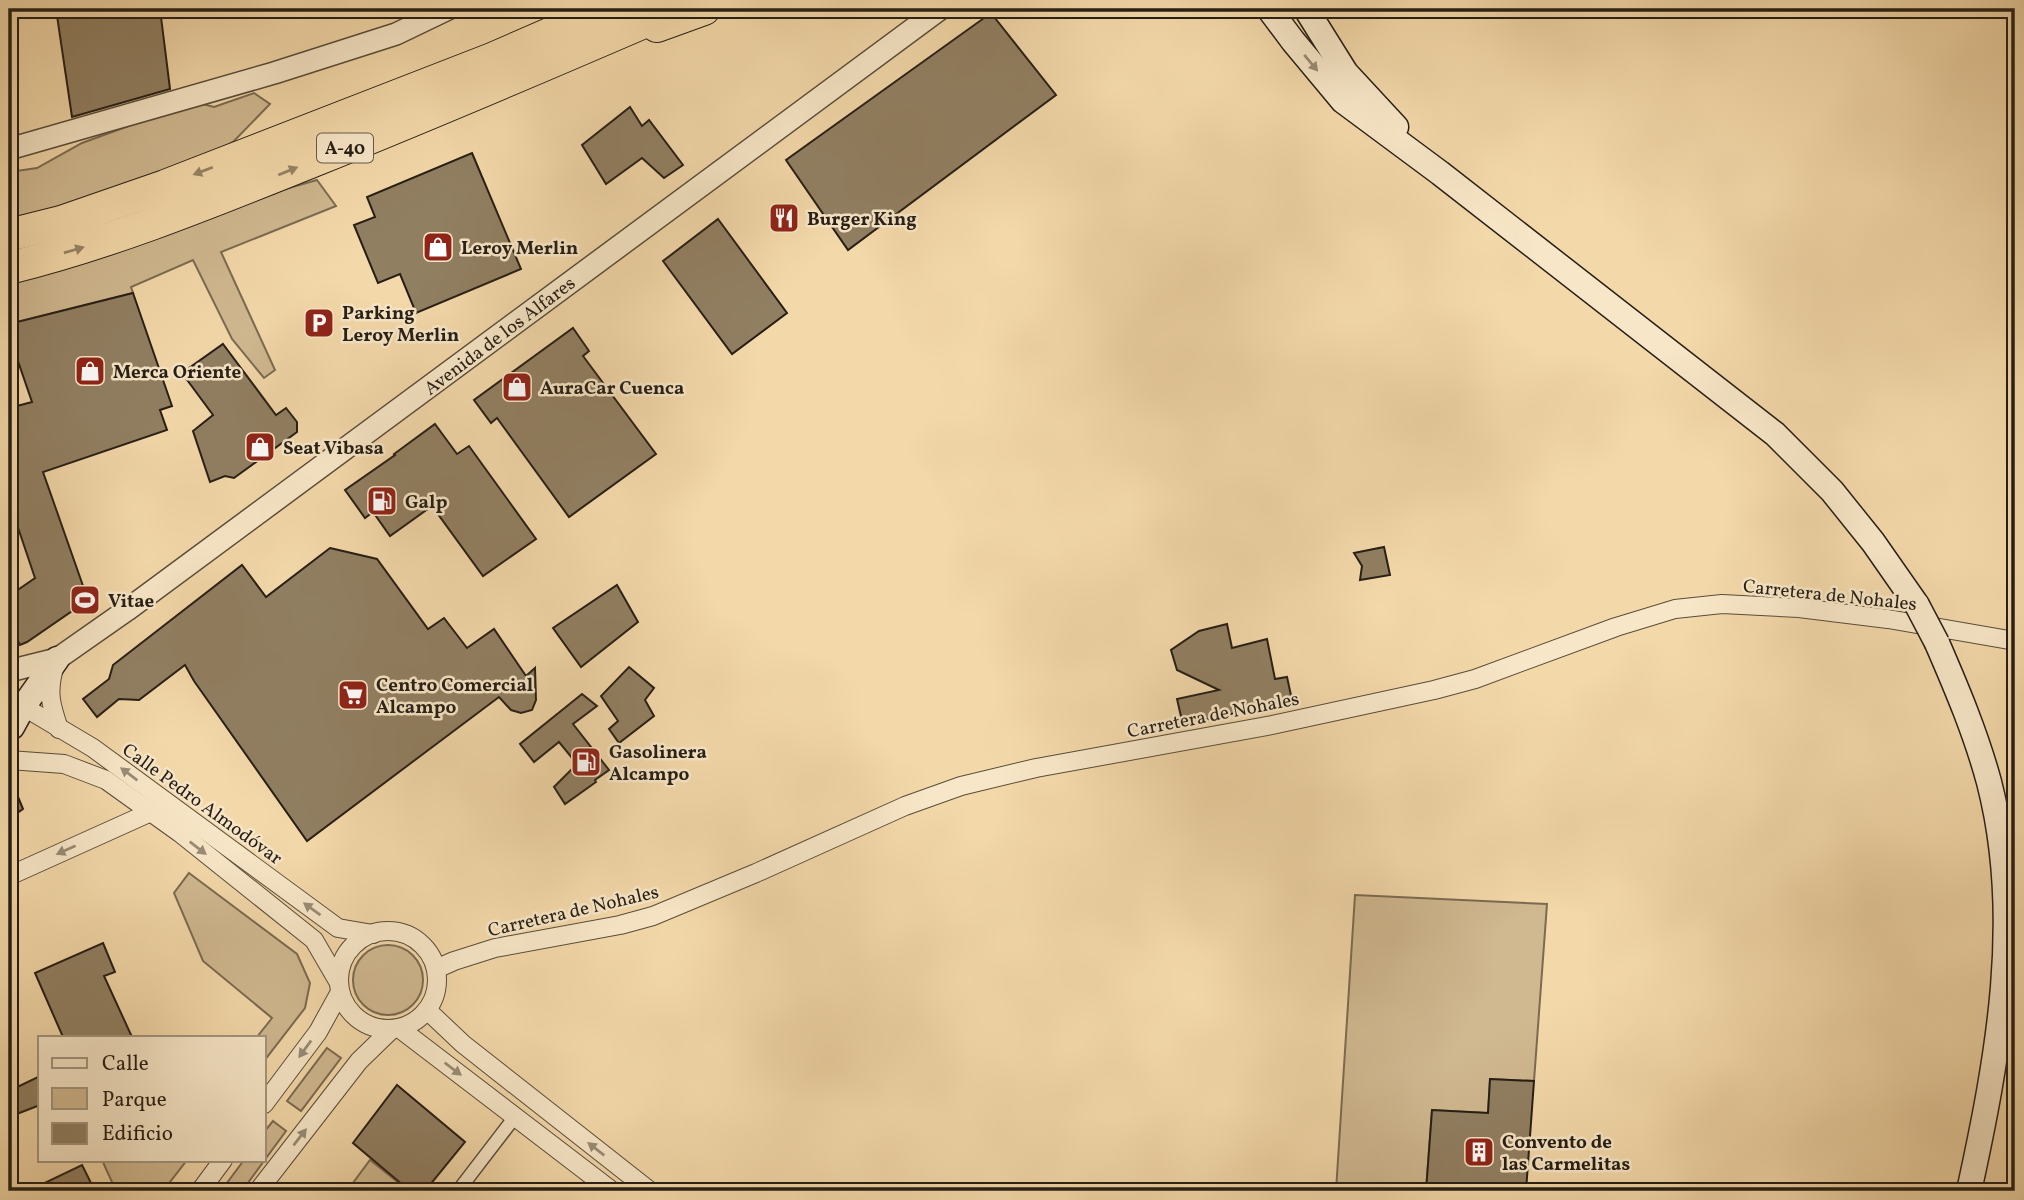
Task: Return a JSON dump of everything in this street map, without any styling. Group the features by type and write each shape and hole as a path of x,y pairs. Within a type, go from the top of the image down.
{"highway":[{"path":"304,132 553,9"},
{"name":"A-40","path":"9,235 61,222 165,186 492,59 607,9"},
{"name":"A-40","path":"9,268 98,243 193,209 482,92 674,9"},
{"path":"482,92 704,9"}],"main road":[{"path":"1269,9 1343,101 1775,433 1832,491 1873,542 1917,606 1937,643 1969,718 1990,783 2000,839 2006,910 2001,1023 1969,1191"},
{"path":"1306,9 1346,73 1440,173"},
{"path":"12,714 57,659"}],"street":[{"path":"9,149 275,73 396,34 448,9"},
{"name":"Avenida de los Alfares","path":"57,659 224,539 940,9"},
{"name":"Carretera de Nohales","path":"436,969 495,948 620,925 653,916 905,806 961,786 1035,768 1272,725 1434,690 1475,679 1616,627 1675,609 1722,604 1799,608 1888,619 2015,641"},
{"path":"9,671 57,659 50,694 59,729"},
{"name":"Calle Pedro Almodóvar","path":"12,714 59,729 93,748 338,928 373,934"},
{"name":"Calle Pedro Almodóvar","path":"9,760 64,764 106,780 314,940 340,988"},
{"path":"9,876 151,813"},
{"path":"258,1191 359,1062 396,1029 414,1021 427,1010 436,991 436,969 430,955 413,938 389,932 373,934 359,941 348,953 341,967 340,988 346,1006 363,1023 377,1028 396,1029 612,1191"},
{"path":"266,1101 318,1032 340,988"},
{"path":"427,1010 463,1044 650,1191"},
{"path":"458,1191 514,1118"},
{"path":"200,1191 222,1162"}],"green space":[{"path":"254,93 270,104 234,141 197,165 9,228 9,172 37,168 82,143 153,117 203,104 214,107"},
{"path":"317,180 336,206 221,252 275,370 264,378 232,339 193,260 131,287 133,293 9,324 9,277"},
{"path":"189,873 297,954 310,983 305,1008 266,1058 266,1036 258,1036 272,1018 203,961 174,893"},
{"path":"1355,895 1547,904 1534,1081 1490,1079 1488,1113 1432,1110 1426,1191 1336,1191"},
{"path":"395,945 408,951 417,960 421,966 421,994 413,1005 402,1013 381,1015 363,1005 355,994 353,973 363,955 374,947"},
{"path":"327,1048 341,1058 301,1111 287,1101"},
{"path":"273,1121 286,1131 266,1158 266,1130"},
{"path":"370,1160 409,1191 347,1191"},
{"path":"103,1162 185,1162 163,1191 116,1191"},
{"path":"243,1162 263,1162 242,1191 221,1191"}],"building":[{"path":"56,9 160,9 170,89 72,117"},
{"path":"991,13 1056,95 848,250 786,160"},
{"path":"630,107 642,126 649,120 683,165 664,178 642,158 606,184 582,145"},
{"name":"Leroy Merlin","path":"472,153 521,269 416,313 400,274 378,283 354,225 375,217 367,197"},
{"path":"718,219 787,313 732,354 663,261"},
{"name":"Merca Oriente","path":"133,293 172,406 160,410 167,430 43,472 88,600 27,642 20,645 17,639 9,645 9,596 35,578 9,501 9,408 32,402 9,335 9,324"},
{"path":"573,328 589,351 583,356 656,454 569,517 497,418 491,423 474,400"},
{"path":"223,344 276,415 286,408 297,422 297,432 234,478 225,476 210,482 193,431 213,415 182,373"},
{"path":"435,424 457,454 469,446 536,539 483,576 432,506 390,536 373,512 365,518 345,490"},
{"path":"1384,547 1390,575 1360,580 1362,566 1354,553"},
{"name":"Centro Comercial Alcampo","path":"330,548 377,559 428,629 444,618 467,648 494,629 526,676 535,668 536,700 532,710 521,713 511,710 499,697 307,841 185,665 139,700 119,699 97,717 83,699 109,679 113,665 242,565 266,597"},
{"path":"617,585 638,622 581,667 553,628"},
{"path":"1227,624 1232,648 1267,639 1275,679 1287,677 1292,700 1183,725 1177,699 1219,690 1177,670 1171,650 1199,631"},
{"path":"629,667 654,688 645,700 654,716 619,743 609,729 618,721 601,696"},
{"path":"582,694 597,706 573,724 609,770 565,804 554,787 577,764 559,742 534,762 520,744"},
{"path":"9,775 23,809 9,819"},
{"path":"103,943 115,972 104,976 132,1036 63,1036 35,973"},
{"path":"38,1077 38,1106 9,1117 9,1091"},
{"name":"Convento de las Carmelitas","path":"1490,1079 1534,1081 1526,1191 1426,1191 1432,1110 1488,1113"},
{"path":"397,1085 465,1142 425,1191 410,1191 353,1143"},
{"path":"82,1165 95,1191 28,1191"}],"place":[{"name":"Burger King","path":"784,218"},
{"name":"Leroy Merlin","path":"438,247"},
{"name":"Parking Leroy Merlin","path":"319,323"},
{"name":"Merca Oriente","path":"90,371"},
{"name":"AuraCar Cuenca","path":"517,387"},
{"name":"Seat Vibasa","path":"260,447"},
{"name":"Galp","path":"382,501"},
{"name":"Vitae","path":"85,600"},
{"name":"Centro Comercial Alcampo","path":"353,695"},
{"name":"Gasolinera Alcampo","path":"586,762"},
{"name":"Convento de las Carmelitas","path":"1479,1152"}]}
